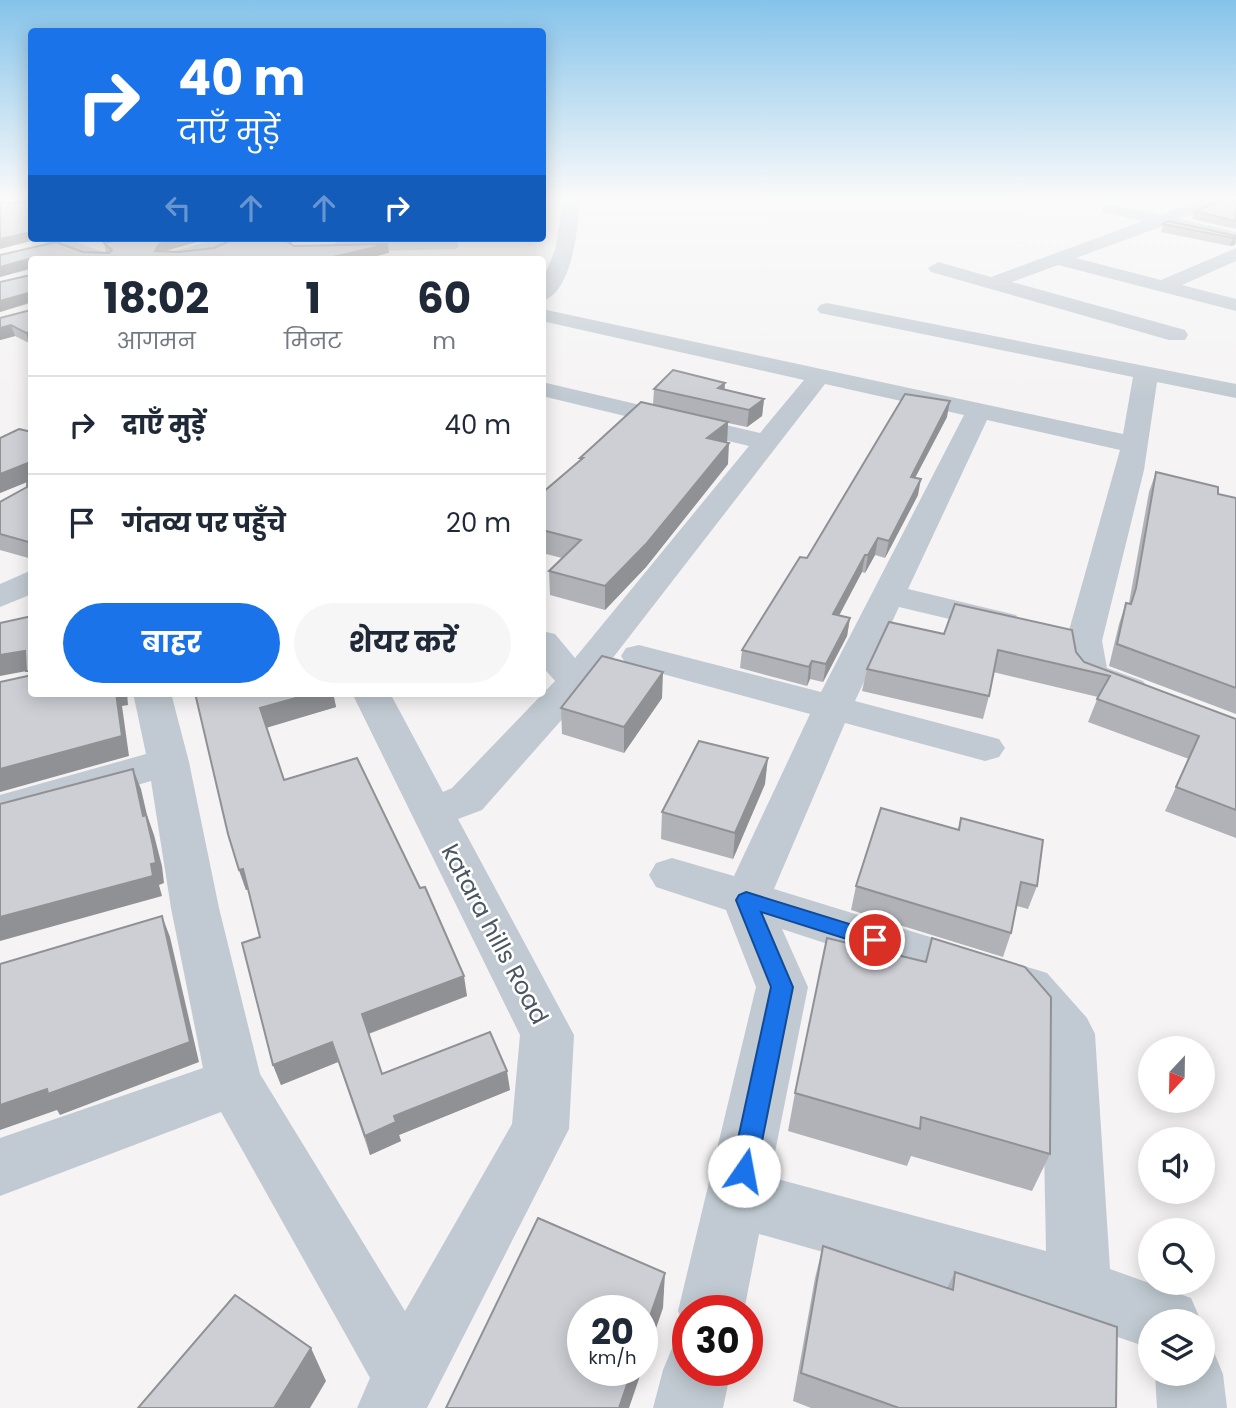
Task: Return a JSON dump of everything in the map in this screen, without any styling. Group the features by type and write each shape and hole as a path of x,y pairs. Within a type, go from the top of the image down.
{"street":[{"path":"546,291 551,286 558,266"},
{"path":"995,282 1039,266"},
{"path":"1083,266 1235,304"},
{"path":"1163,286 1209,266"},
{"path":"938,268 1177,335"},
{"path":"827,309 1120,368 1148,359 1177,335 1235,304"},
{"path":"546,316 979,410 1140,465"},
{"path":"1148,359 1236,391"},
{"path":"1057,635 1140,465 1148,359"},
{"path":"432,813 467,799 575,682 820,375"},
{"path":"550,397 625,420 766,442"},
{"path":"715,1295 782,987 746,900 833,707 891,595 979,410"},
{"path":"0,597 21,577"},
{"path":"891,595 1057,635 1090,674 1163,702"},
{"path":"546,647 575,682"},
{"path":"639,656 985,748"},
{"path":"153,697 168,762 175,913 234,1082 399,1392"},
{"name":"katara hills Road","path":"373,697 547,1035 540,1129 399,1392"},
{"path":"0,810 168,762"},
{"path":"672,875 1029,988 1068,1034 1079,1292"},
{"path":"0,1167 234,1082"},
{"path":"738,1198 1079,1292 1138,1311"},
{"path":"688,1408 693,1386"},
{"path":"1190,1386 1192,1408"}],"building":[{"path":"28,276 28,293 0,301 0,282"},
{"path":"28,311 28,332 11,325 0,328 0,318"},
{"path":"673,370 725,383 718,388 764,399 749,410 654,389"},
{"path":"905,394 950,401 911,477 921,479 889,541 878,538 868,555 865,555 833,614 850,618 826,664 812,661 809,667 742,650 800,557 807,558"},
{"path":"641,402 728,422 707,438 729,443 647,543 605,586 549,571 581,540 546,531 546,490 583,458 580,458"},
{"path":"19,429 28,431 28,463 0,474 0,438"},
{"path":"28,463 28,542 0,534 0,502 27,487"},
{"path":"1156,472 1218,487 1218,494 1236,498 1236,688 1117,644 1126,603 1131,604 1136,588"},
{"path":"955,604 1072,630 1076,652 1084,662 1236,719 1236,810 1176,787 1199,736 1097,699 1110,676 998,650 989,696 867,669 889,622 944,634"},
{"path":"28,617 28,671 25,651 0,655 0,623"},
{"path":"602,656 663,672 624,727 561,708"},
{"path":"28,676 28,697 117,697 122,736 0,769 0,682"},
{"path":"196,697 300,697 260,708 284,780 357,758 420,888 425,887 464,976 362,1014 382,1074 490,1032 507,1071 394,1116 396,1122 365,1136 332,1042 273,1065 242,943 260,937 243,869 239,870"},
{"path":"699,741 768,758 735,833 662,812"},
{"path":"133,769 143,816 146,815 153,846 156,863 151,864 153,876 0,917 0,804"},
{"path":"881,808 959,830 961,818 1043,840 1037,886 1021,882 1011,933 856,886"},
{"path":"162,916 190,1042 48,1094 47,1089 0,1105 0,964"},
{"path":"827,938 926,962 932,938 1025,967 1051,997 1050,1154 921,1117 920,1129 795,1093"},
{"path":"538,1218 665,1273 657,1295 567,1295 567,1386 627,1386 619,1408 446,1408"},
{"path":"823,1246 953,1290 955,1272 1117,1327 1116,1408 899,1408 801,1373"},
{"path":"235,1295 311,1348 274,1408 138,1408"}],"route":[{"path":"744,1171 782,987 746,900 875,940"}]}
